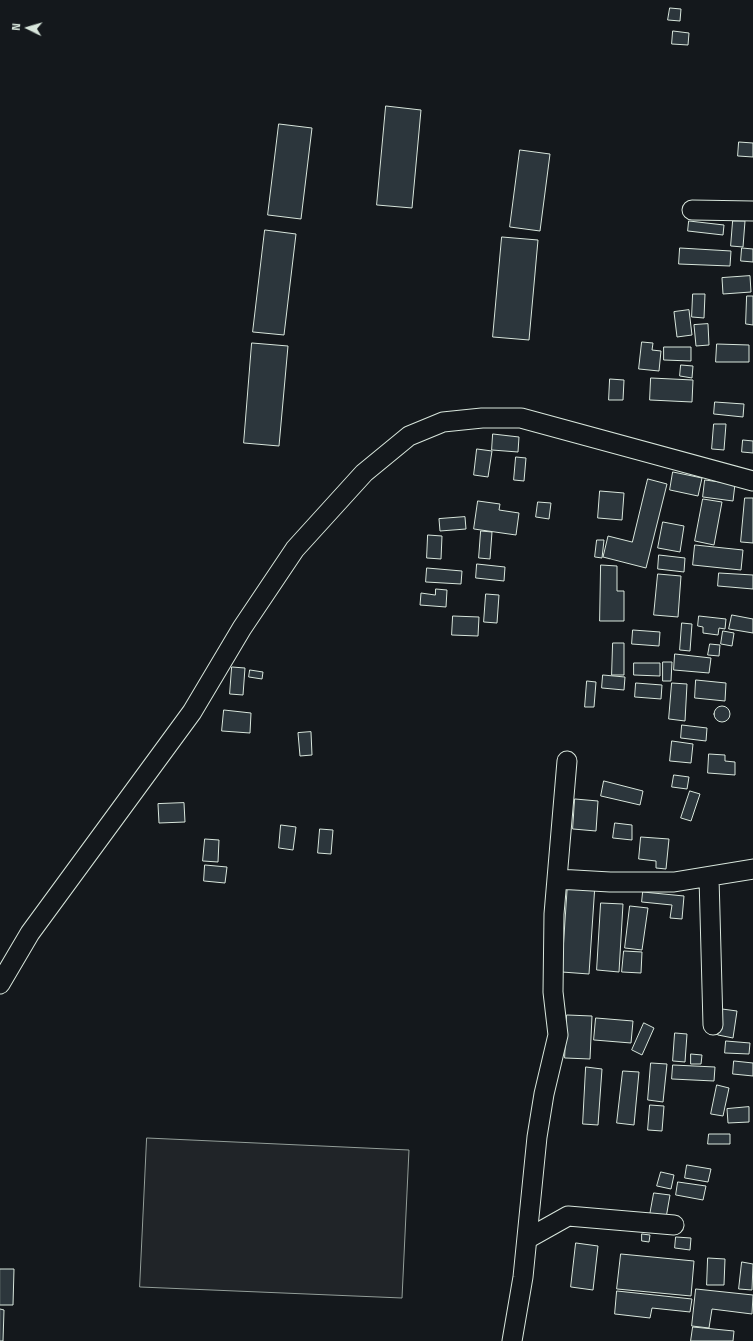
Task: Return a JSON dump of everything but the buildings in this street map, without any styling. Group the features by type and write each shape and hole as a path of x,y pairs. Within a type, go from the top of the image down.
{"street":[{"path":"692,210 753,211"},
{"path":"0,984 30,933 192,712 242,628 295,549 364,473 409,436 443,422 482,418 521,418 753,481"},
{"path":"512,1341 523,1277 537,1137 544,1094 558,1035 553,992 554,914 567,760"},
{"path":"557,879 610,882 674,882 753,869"},
{"path":"709,877 712,1024"},
{"path":"527,1240 568,1216 674,1225"}],"shaded area":[{"path":"147,1138 409,1150 402,1298 140,1287"}]}
